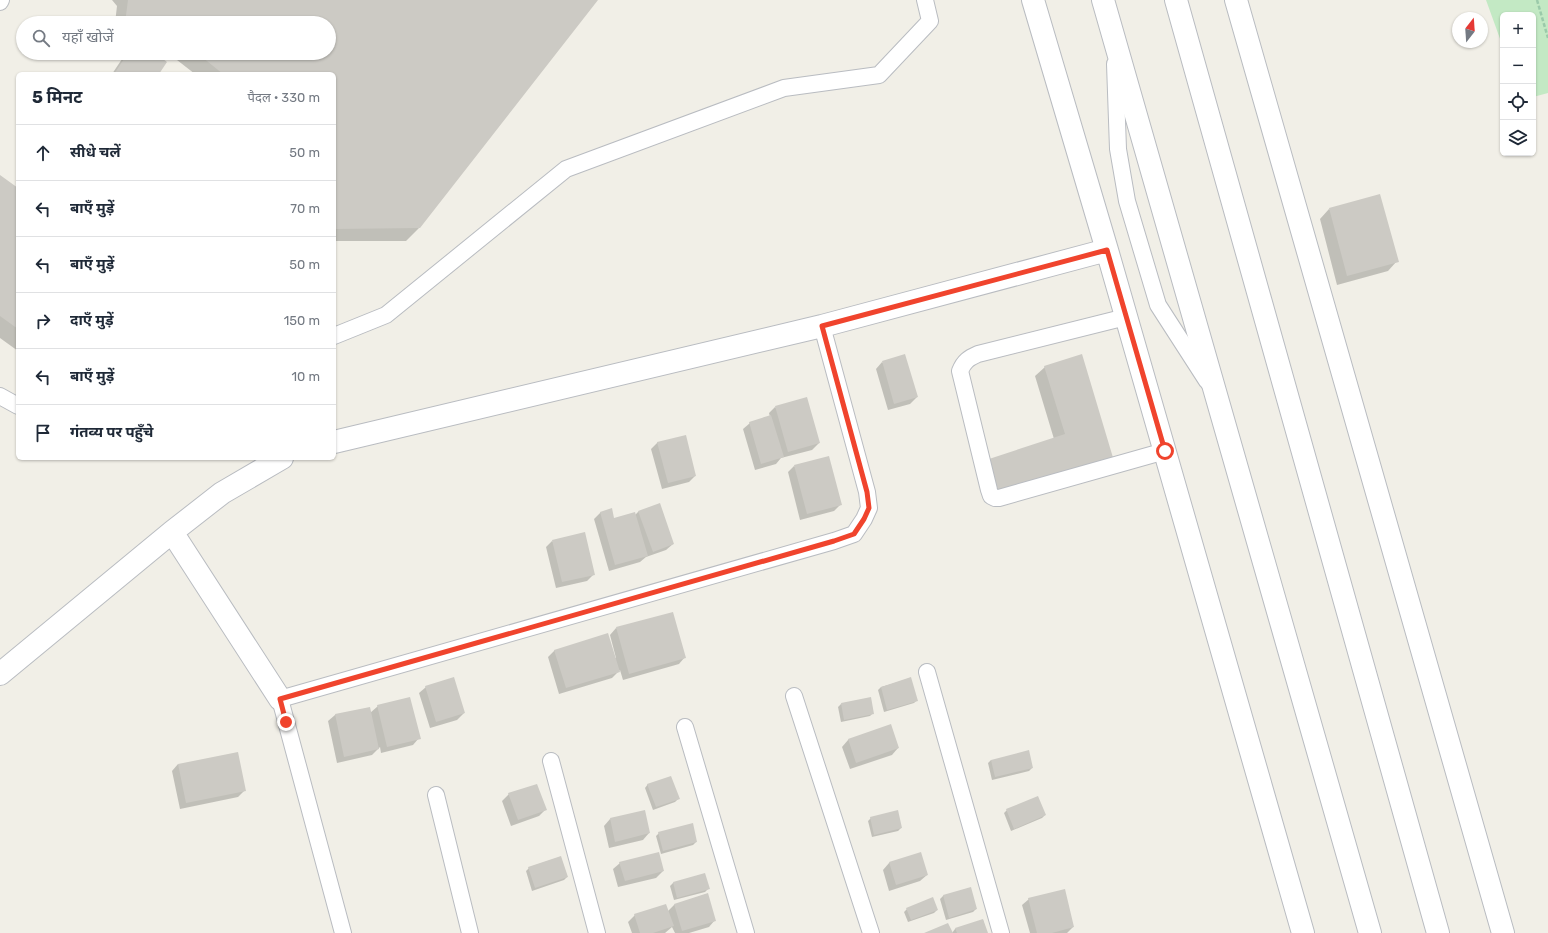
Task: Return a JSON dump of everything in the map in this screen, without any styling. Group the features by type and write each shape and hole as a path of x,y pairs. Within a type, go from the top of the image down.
{"street":[{"path":"1033,0 1107,250 1303,933"},
{"path":"1103,0 1370,933"},
{"path":"1176,0 1438,933"},
{"path":"1236,0 1503,933"},
{"path":"336,442 822,326 1107,250"},
{"path":"3,667 222,493 279,460"},
{"path":"172,532 280,699"}],"lane":[{"path":"336,335 386,315 566,169 784,88 879,75 930,21 925,0"},
{"path":"1115,40 1118,149 1127,201 1158,305 1216,394"},
{"path":"1126,317 978,354 969,358 963,364 960,371 989,490 991,496 999,498 1165,451"},
{"path":"343,933 280,699 834,541 854,534 869,508 867,492 822,326"},
{"path":"0,396 16,405"},
{"path":"927,672 1001,933"},
{"path":"794,696 871,933"},
{"path":"685,727 746,933"},
{"path":"551,761 597,933"},
{"path":"436,795 470,933"}],"path":[{"path":"1537,0 1548,38"}],"green space":[{"path":"1486,0 1548,0 1548,93 1536,96 1536,12 1500,12 1500,39"}],"building":[{"path":"128,0 598,0 420,228 336,229 336,72 221,72 206,60 336,60 336,16 126,16"},
{"path":"123,60 164,60 167,62 160,72 115,72"},
{"path":"0,175 16,187 16,328 0,316"},
{"path":"1380,194 1399,262 1347,276 1329,208"},
{"path":"905,354 918,397 894,404 882,361"},
{"path":"1082,354 1114,461 998,493 989,459 1065,434 1044,366"},
{"path":"807,397 820,443 788,452 775,406"},
{"path":"771,415 784,457 761,464 749,422"},
{"path":"686,435 696,476 668,483 657,442"},
{"path":"829,456 842,505 807,514 794,465"},
{"path":"660,503 674,544 653,552 638,511"},
{"path":"612,508 614,518 635,512 648,556 615,565 600,512"},
{"path":"585,532 595,575 562,582 552,540"},
{"path":"673,612 686,658 629,674 616,627"},
{"path":"608,633 620,672 566,688 554,650"},
{"path":"454,677 465,713 436,722 425,686"},
{"path":"911,677 918,701 887,710 881,687"},
{"path":"410,697 421,739 387,747 377,705"},
{"path":"871,697 874,714 844,720 841,703"},
{"path":"370,707 379,749 344,757 335,714"},
{"path":"891,724 899,748 856,763 848,739"},
{"path":"1029,750 1033,768 995,777 991,760"},
{"path":"238,752 246,791 186,803 178,764"},
{"path":"671,776 680,799 656,807 647,784"},
{"path":"537,784 547,810 518,820 508,793"},
{"path":"1038,796 1046,815 1014,829 1006,809"},
{"path":"645,810 650,833 615,842 610,818"},
{"path":"898,810 902,828 874,835 870,817"},
{"path":"693,823 697,842 663,851 658,832"},
{"path":"659,852 664,871 625,881 619,862"},
{"path":"921,852 928,875 896,885 889,862"},
{"path":"561,856 568,877 535,888 528,867"},
{"path":"705,873 710,889 677,898 673,882"},
{"path":"971,887 977,909 949,918 943,895"},
{"path":"1065,889 1074,927 1052,933 1037,933 1028,898"},
{"path":"708,893 716,921 682,931 674,904"},
{"path":"933,897 938,910 911,920 906,908"},
{"path":"666,904 674,926 653,933 640,933 634,914"},
{"path":"983,919 988,933 957,933 955,928"},
{"path":"948,923 953,933 924,933"}],"route":[{"path":"286,722 280,699 834,541 854,534 869,508 867,492 822,326 1107,250 1165,451"}]}
